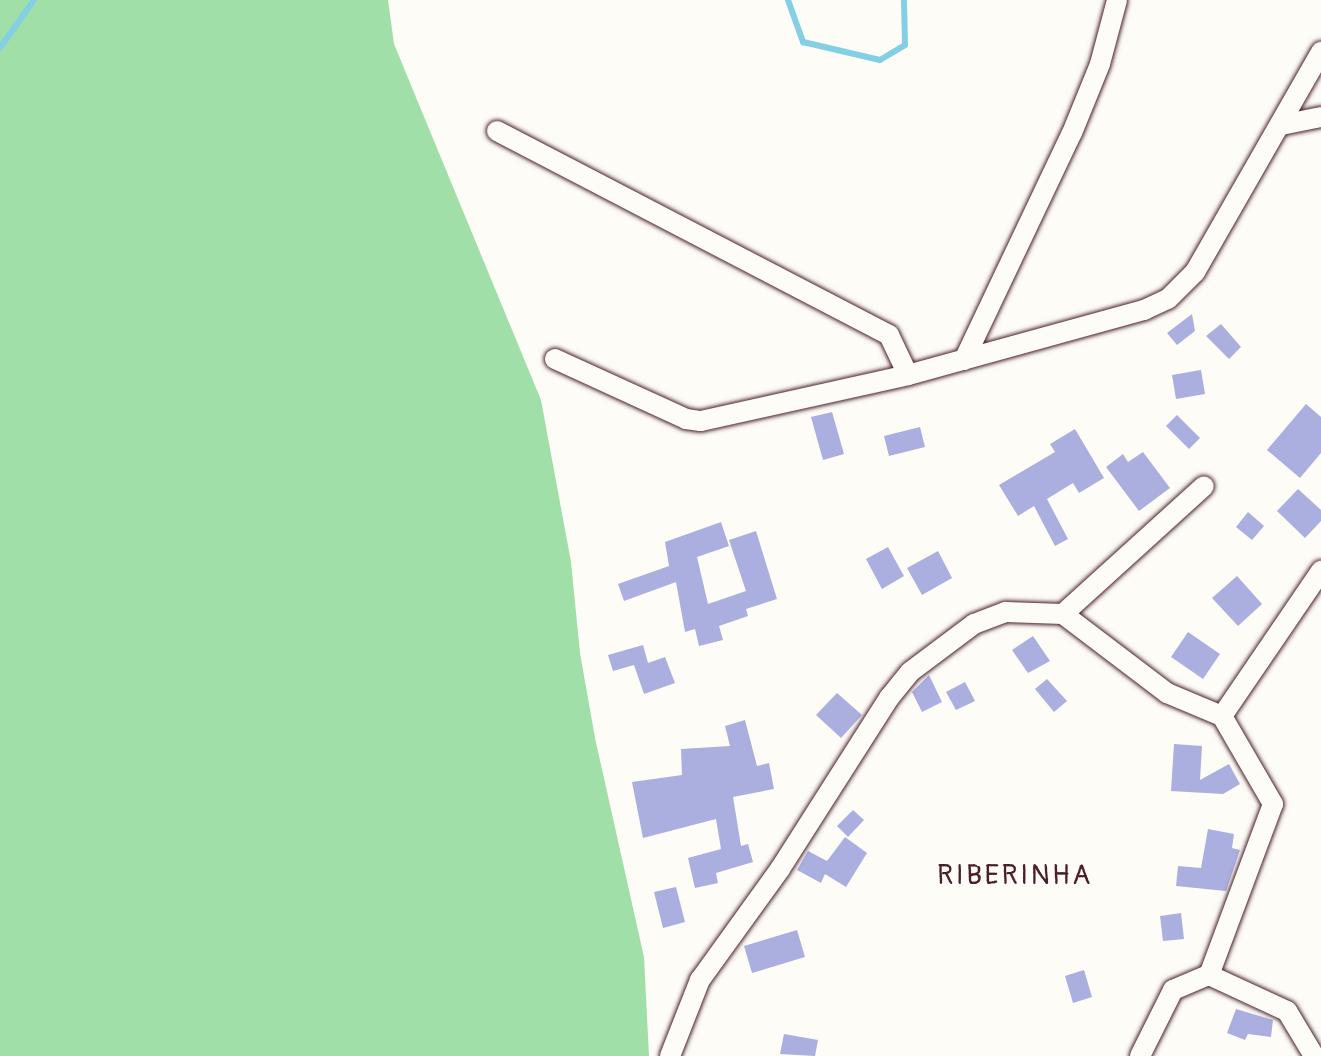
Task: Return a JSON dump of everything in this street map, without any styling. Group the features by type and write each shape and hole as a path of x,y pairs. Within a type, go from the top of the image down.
{"street":[{"path":"964,360 1072,133 1100,64 1117,0"},
{"path":"555,359 686,419 701,421 908,375 1109,323 1168,300 1195,272 1321,52"},
{"path":"1281,125 1321,117"},
{"path":"496,131 889,335 908,375"},
{"path":"1062,614 1204,486"},
{"path":"1222,716 1321,570"},
{"path":"670,1056 700,980 780,869 888,698 910,672 974,624 1006,612 1062,614 1167,693 1222,716 1273,804 1209,976"},
{"path":"1140,1056 1173,990 1209,976 1287,1010 1314,1056"}],"green space":[{"path":"0,0 388,0 394,44 541,400 571,562 580,653 595,738 644,957 649,1056 0,1056"}],"building":[{"path":"1192,314 1195,331 1177,345 1167,333"},
{"path":"1221,324 1241,347 1229,359 1206,336"},
{"path":"1201,370 1205,394 1176,399 1172,375"},
{"path":"1306,404 1321,417 1321,453 1300,478 1267,450"},
{"path":"832,412 844,454 823,460 811,417"},
{"path":"1177,415 1200,438 1189,449 1166,426"},
{"path":"920,427 925,447 889,456 884,436"},
{"path":"1075,429 1104,478 1079,493 1073,483 1047,499 1068,539 1055,546 1034,506 1018,516 999,485 1055,452 1050,444"},
{"path":"1143,452 1170,488 1139,511 1106,467 1123,454 1128,462"},
{"path":"1298,489 1321,510 1321,521 1305,538 1277,511"},
{"path":"1248,512 1264,526 1252,540 1236,527"},
{"path":"721,522 729,546 697,557 708,604 746,591 729,540 756,531 777,599 746,609 748,616 719,626 723,640 699,646 695,629 685,632 676,582 624,601 618,584 669,566 665,542"},
{"path":"888,547 904,576 882,589 866,559"},
{"path":"938,551 952,578 922,595 907,568"},
{"path":"1237,576 1262,604 1238,626 1212,598"},
{"path":"1188,632 1220,654 1203,679 1171,657"},
{"path":"1033,636 1050,661 1028,673 1012,650"},
{"path":"643,645 648,663 665,657 675,683 644,694 634,665 613,671 608,655"},
{"path":"929,675 942,702 922,712 912,692"},
{"path":"1047,679 1067,701 1054,712 1035,689"},
{"path":"965,682 975,701 956,710 946,692"},
{"path":"837,693 862,715 841,738 816,715"},
{"path":"745,720 757,766 769,763 774,789 733,797 741,846 748,844 753,862 716,873 718,883 695,888 688,858 721,849 716,819 643,838 632,782 682,775 681,749 730,746 725,726"},
{"path":"1174,744 1202,746 1200,780 1229,764 1240,784 1223,794 1171,791"},
{"path":"853,810 864,820 848,837 837,826"},
{"path":"1208,829 1234,834 1232,848 1240,850 1226,891 1176,886 1178,866 1201,868"},
{"path":"845,837 867,853 846,887 825,874 821,883 797,870 808,851 827,861"},
{"path":"676,887 685,922 663,928 654,892"},
{"path":"1181,913 1184,939 1163,941 1160,916"},
{"path":"797,930 805,957 752,973 744,946"},
{"path":"1084,970 1092,997 1073,1003 1065,976"},
{"path":"1236,1009 1273,1020 1271,1037 1248,1034 1245,1040 1227,1033"},
{"path":"784,1034 818,1040 815,1056 780,1054"}],"waterway":[{"path":"0,48 34,0"},
{"path":"788,0 803,42 880,60 905,45 904,0"}],"district":[{"name":"RIBERINHA","path":"1015,876"}]}
